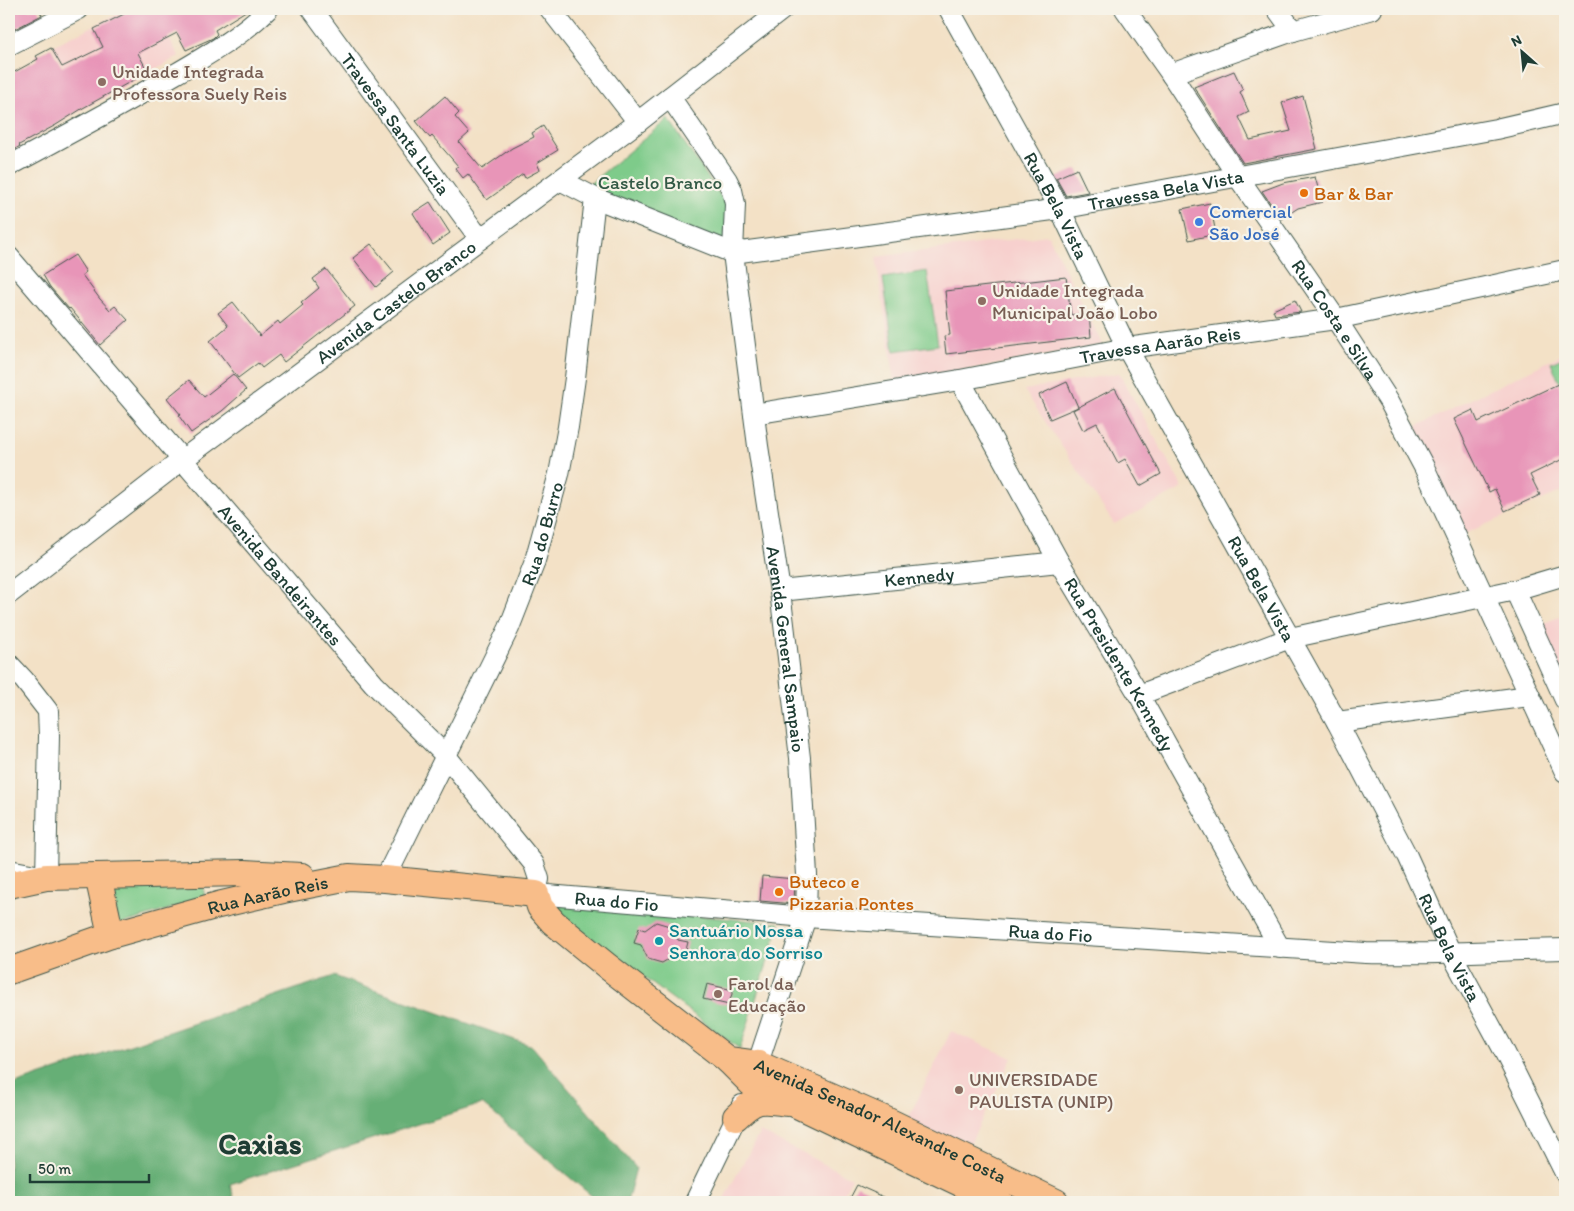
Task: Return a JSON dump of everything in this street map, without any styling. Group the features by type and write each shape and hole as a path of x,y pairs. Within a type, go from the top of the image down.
{"main road":[{"path":"9,885 46,877 245,873 350,877"},
{"path":"98,876 111,935"},
{"name":"Rua Aarão Reis","path":"9,971 111,935 242,899 350,877 536,894"},
{"name":"Avenida Senador Alexandre Costa","path":"536,894 540,907 553,922 728,1060 755,1073 884,1119 1056,1202"},
{"name":"Avenida Senador Alexandre Costa","path":"755,1073 796,1104 1000,1202"},
{"path":"736,1117 753,1102 760,1100 796,1104"}],"street":[{"path":"9,166 192,64 238,34 268,9"},
{"name":"Travessa Santa Luzia","path":"312,9 480,239"},
{"path":"550,9 638,122"},
{"name":"Avenida Castelo Branco","path":"9,594 182,460 638,122 783,9"},
{"name":"Rua Bela Vista","path":"949,9 1060,210 1127,348 1337,722 1407,856 1450,951 1502,1046 1565,1173"},
{"name":"Rua Costa e Silva","path":"1125,9 1172,74 1238,177 1336,319 1389,401 1407,433 1485,596"},
{"path":"1278,9 1293,31"},
{"path":"1172,74 1293,31 1372,9"},
{"path":"9,45 72,10"},
{"name":"Avenida General Sampaio","path":"670,97 732,190 735,204 733,253 780,591 800,758 808,875 806,917 755,1073 695,1202"},
{"name":"Travessa Bela Vista","path":"595,198 733,253 1060,210 1487,130 1565,113"},
{"path":"560,180 595,198"},
{"name":"Rua do Burro","path":"385,879 509,628 534,564 559,474 575,378 595,198"},
{"name":"Avenida Bandeirantes","path":"9,257 374,684 446,756 534,864 539,878 536,894"},
{"name":"Travessa Aarão Reis","path":"754,414 960,380 1127,348 1336,319 1565,270"},
{"name":"Rua Presidente Kennedy","path":"960,380 1059,562 1139,695 1280,948"},
{"name":"Kennedy","path":"780,591 1059,562"},
{"path":"1139,695 1290,638 1515,590 1565,575"},
{"path":"1515,590 1565,700"},
{"path":"1485,596 1529,696 1559,744 1565,772"},
{"path":"9,664 24,680 48,712 49,736 46,877 9,870"},
{"path":"1337,722 1529,696"},
{"name":"Rua do Fio","path":"536,894 806,917 1280,948 1410,954 1450,951 1565,949"}],"shaded area":[{"name":"Unidade Integrada Professora Suely Reis","path":"128,9 152,9 179,56 86,108 52,46"},
{"name":"Unidade Integrada Municipal João Lobo","path":"1048,235 1103,345 895,383 876,257"},
{"path":"1565,353 1565,490 1464,534 1415,427"},
{"path":"1119,373 1183,488 1114,524 1024,390"},
{"path":"1565,615 1565,691 1535,626"},
{"name":"UNIVERSIDADE PAULISTA (UNIP)","path":"951,1031 1012,1058 966,1152 907,1121"},
{"path":"760,1132 852,1178 839,1202 722,1202"}],"green space":[{"name":"Castelo Branco","path":"668,119 729,208 723,249 586,187"},
{"path":"927,271 938,345 894,351 883,278"},
{"path":"1565,357 1565,395 1551,363"},
{"path":"107,883 203,887 205,898 118,925"},
{"path":"544,903 780,923 740,1049"},
{"path":"334,976 532,1046 636,1168 627,1202 599,1202 482,1104 230,1184 235,1202 9,1202 9,1086"}],"building":[{"path":"9,9 38,9 42,15 9,32"},
{"path":"134,9 249,9 215,30 217,34 213,38 186,50 177,33 138,53 148,72 19,145 9,153 9,75 38,59 36,56 51,48 62,67 103,47 94,29"},
{"path":"1234,71 1243,90 1240,92 1249,112 1239,117 1250,140 1291,131 1282,103 1303,96 1317,149 1243,163 1194,87"},
{"path":"445,96 459,113 455,117 469,133 459,142 482,169 512,148 534,137 532,133 543,126 558,150 537,163 540,170 525,178 523,174 487,200 468,174 463,178 455,168 458,166 416,121"},
{"path":"1077,169 1088,192 1066,196 1056,178"},
{"path":"1315,177 1322,202 1298,208 1281,219 1262,191 1283,183"},
{"path":"430,202 450,233 433,245 413,213"},
{"name":"Comercial São José","path":"1210,203 1216,234 1189,240 1182,209"},
{"path":"371,244 394,272 376,287 353,258"},
{"path":"75,255 86,272 82,275 100,299 110,310 115,306 128,320 100,345 50,287 43,275"},
{"path":"326,269 355,306 284,362 279,355 262,368 258,363 238,378 210,341 228,326 218,313 233,302 260,336 278,321 280,324 303,305 301,303 319,288 313,279"},
{"path":"1066,277 1071,315 1089,313 1091,337 946,354 944,336 950,335 945,291"},
{"path":"1295,300 1301,312 1275,315 1273,310"},
{"path":"233,374 246,390 222,411 191,433 179,416 181,415 167,398 189,380 204,397"},
{"path":"1067,382 1078,407 1050,419 1039,395"},
{"path":"1558,384 1565,399 1565,458 1530,475 1540,495 1505,511 1495,489 1489,492 1454,419 1473,410 1478,422"},
{"path":"1115,388 1161,474 1140,486 1125,459 1118,463 1097,423 1083,430 1073,410"},
{"name":"Buteco e Pizzaria Pontes","path":"762,876 795,879 794,904 760,901"},
{"name":"Santuário Nossa Senhora do Sorriso","path":"656,922 673,927 678,940 688,942 684,958 675,955 662,963 648,959 641,945 634,943 639,928 645,930"},
{"name":"Farol da Educação","path":"707,984 733,990 729,1005 703,999"},
{"path":"857,1185 895,1202 848,1202"}],"place":[{"name":"Unidade Integrada Professora Suely Reis","path":"102,82"},
{"name":"Bar & Bar","path":"1304,193"},
{"name":"Comercial São José","path":"1199,222"},
{"name":"Unidade Integrada Municipal João Lobo","path":"982,301"},
{"name":"Buteco e Pizzaria Pontes","path":"779,892"},
{"name":"Santuário Nossa Senhora do Sorriso","path":"659,941"},
{"name":"Farol da Educação","path":"718,994"},
{"name":"UNIVERSIDADE PAULISTA (UNIP)","path":"959,1090"}],"district":[{"name":"Caxias","path":"260,1144"}]}
